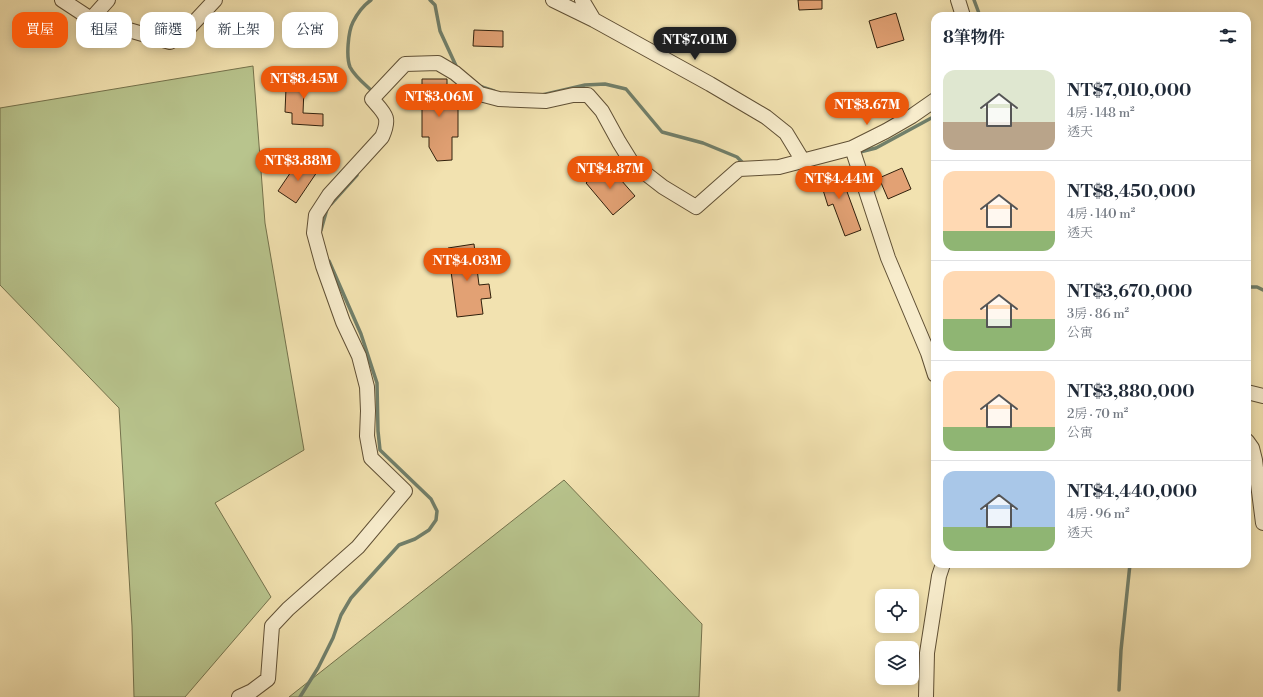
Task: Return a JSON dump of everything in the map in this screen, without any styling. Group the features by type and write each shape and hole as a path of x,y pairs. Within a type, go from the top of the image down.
{"street":[{"path":"62,0 80,12"},
{"path":"97,12 108,0"},
{"path":"132,31 170,42 187,30 215,0"},
{"path":"553,0 594,20 710,84 766,117 786,133 803,161"},
{"path":"582,0 594,20"},
{"path":"958,0 962,12"},
{"path":"239,697 252,691 268,679 272,626 288,609 358,547 405,491 371,458 367,436 367,387 359,356 343,322 323,266 314,233 316,215 329,195 382,137 387,126 384,114 372,99 405,64 438,62 455,73 480,94 499,99 546,101 573,95 588,95 602,111 632,163 662,188 696,207 739,169 779,167 852,148 886,131 931,103"},
{"path":"852,148 888,258 931,352"},
{"path":"1251,393 1263,396"},
{"path":"1251,447 1263,523"},
{"path":"926,697 927,653 939,576 942,568"}],"green space":[{"path":"253,66 265,223 304,450 215,503 271,597 185,697 134,697 132,626 119,408 0,285 0,108"},
{"path":"564,480 702,624 699,697 289,697"}],"building":[{"path":"798,0 822,0 822,9 799,10"},
{"path":"896,13 904,40 877,48 869,21"},
{"path":"474,30 503,31 503,47 473,46"},
{"path":"293,76 327,78 327,90 304,89 303,113 323,114 323,126 292,124 292,113 285,112 286,88 293,88"},
{"path":"422,79 447,79 447,95 458,95 458,137 452,137 452,160 437,161 429,147 429,137 422,137"},
{"path":"299,160 317,172 296,203 278,191"},
{"path":"607,164 635,196 613,215 586,183"},
{"path":"838,167 861,230 845,236 833,204 828,206 823,190 821,191 815,176"},
{"path":"902,168 911,189 888,199 879,178"},
{"path":"474,244 479,285 489,284 491,298 481,299 483,314 457,317 448,248"}],"waterway":[{"path":"371,0 361,10 351,26 348,51 349,63 352,71 374,93"},
{"path":"430,0 435,5 440,31 457,68"},
{"path":"974,0 978,12"},
{"path":"542,95 585,85 605,84 626,89 662,132 703,143 737,157 744,164"},
{"path":"479,86 494,91"},
{"path":"856,153 876,148 931,118"},
{"path":"331,204 357,175"},
{"path":"321,230 327,209"},
{"path":"300,697 318,668 333,638 341,615 351,598 399,545 415,539 429,530 436,520 437,511 431,499 380,450 377,383 361,334 329,261"},
{"path":"1251,287 1257,287 1263,290"},
{"path":"1119,690 1121,650 1130,568"}]}
